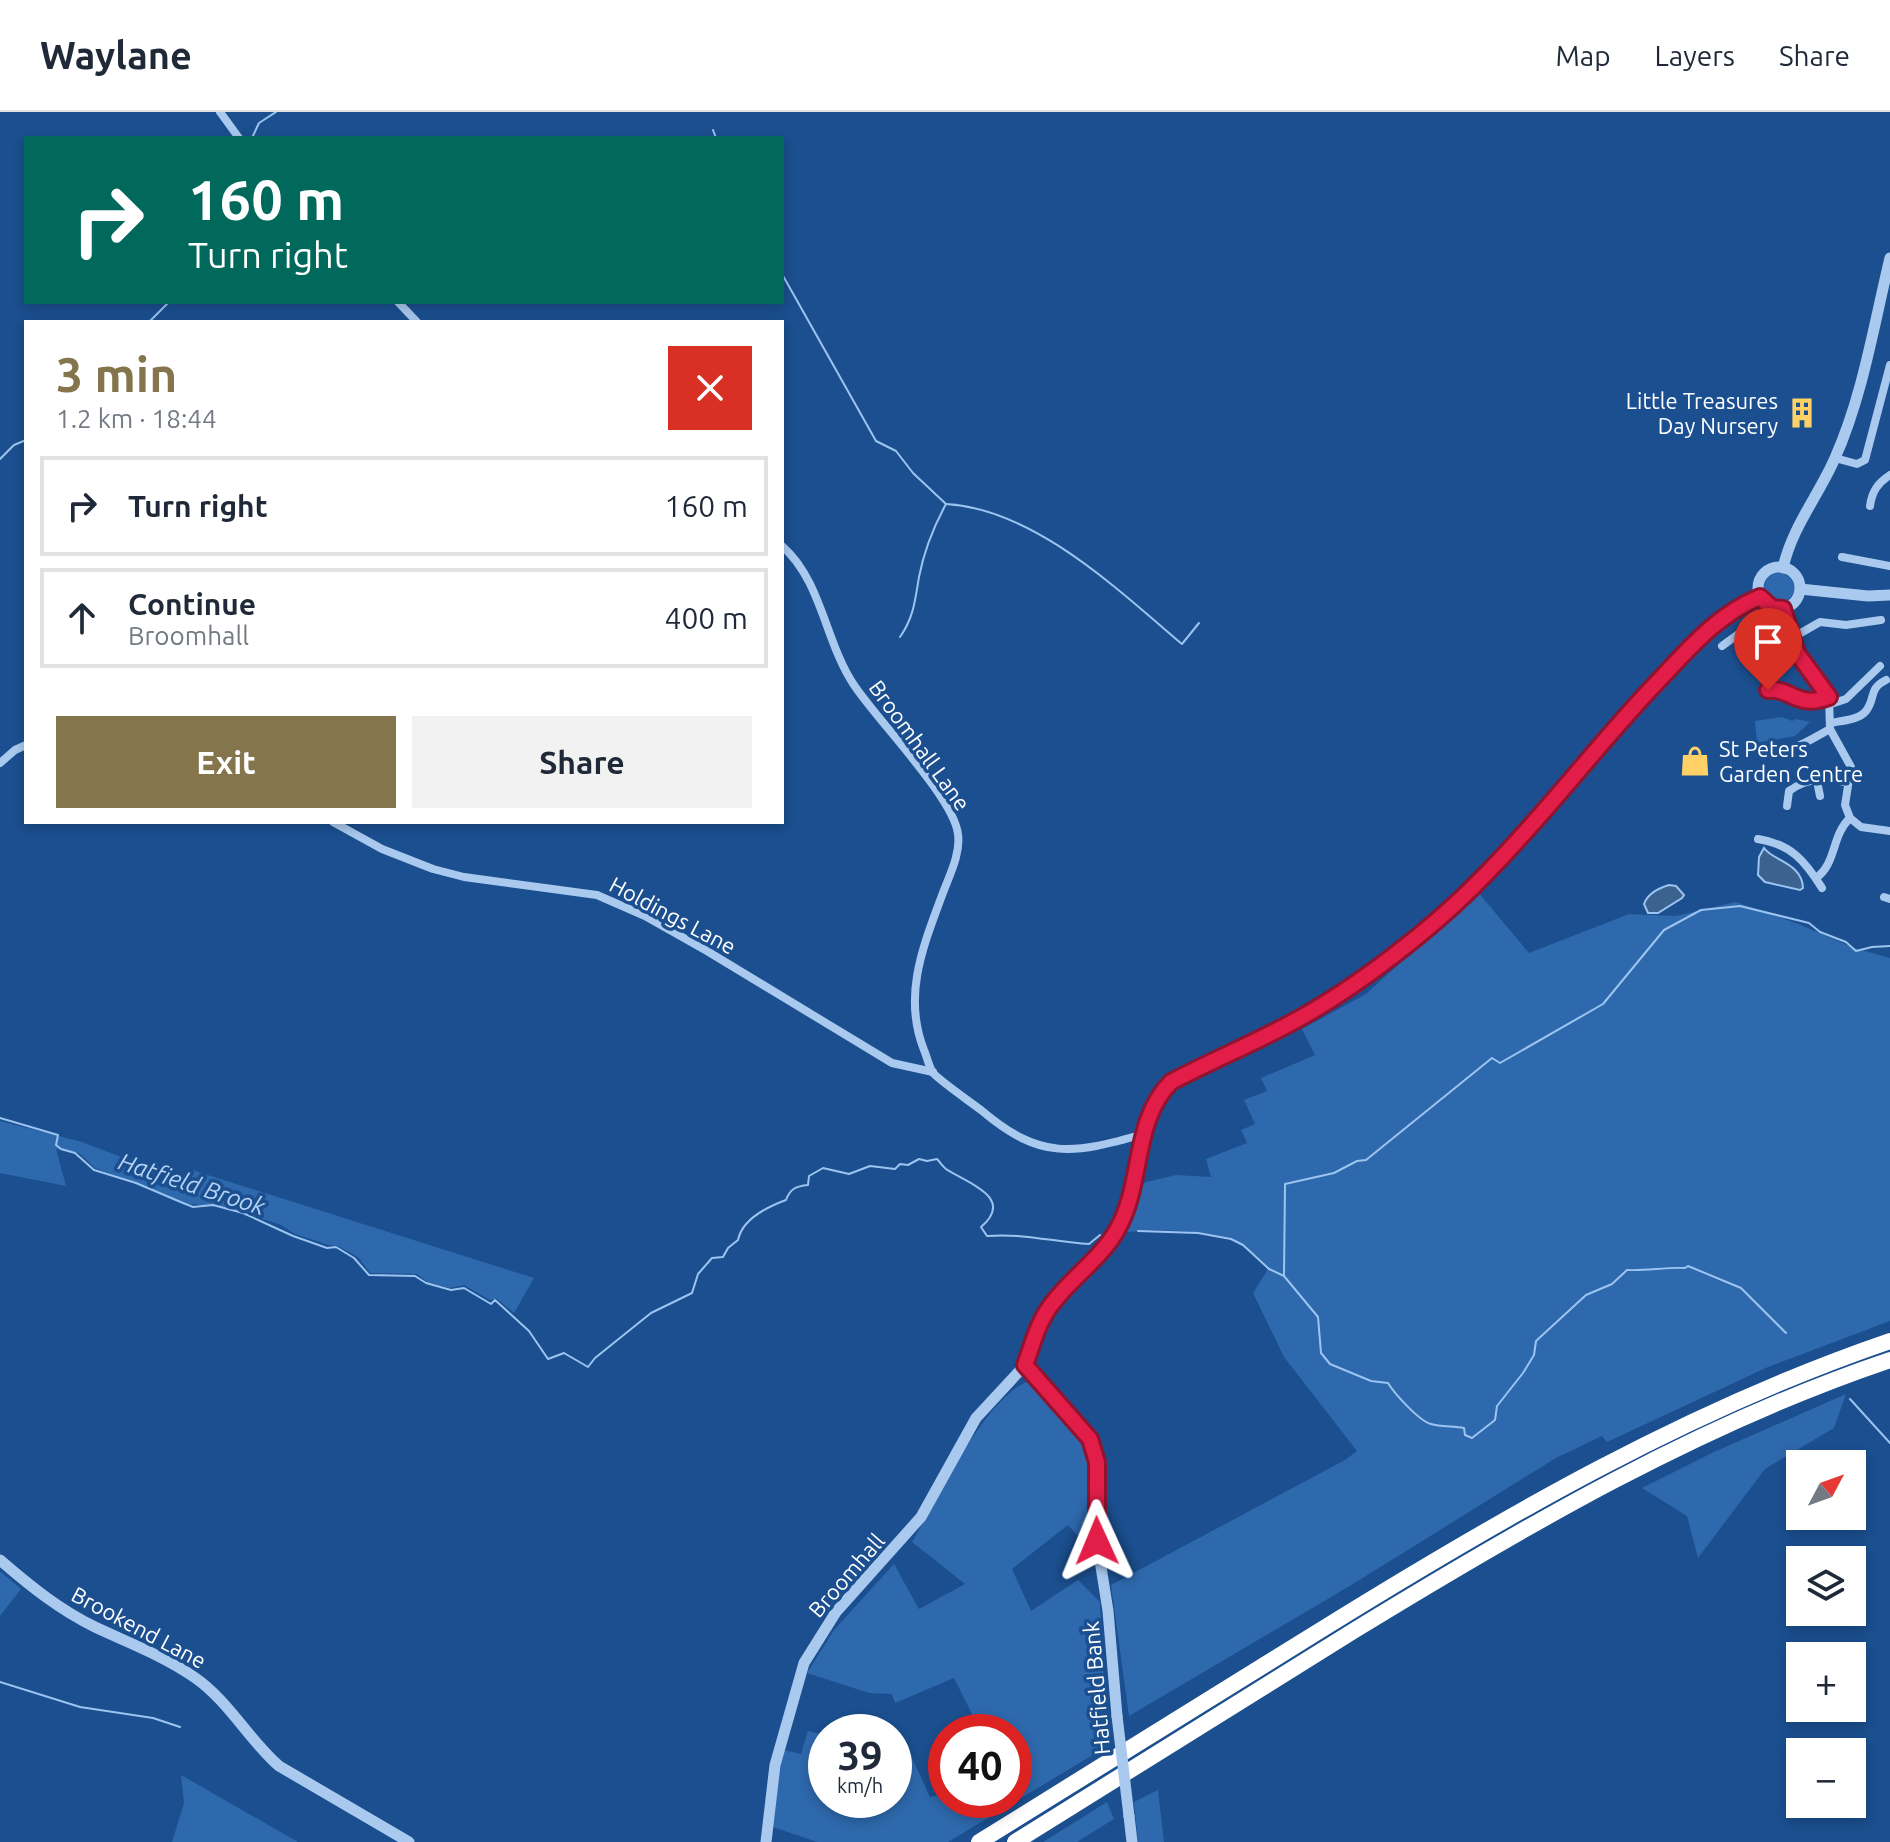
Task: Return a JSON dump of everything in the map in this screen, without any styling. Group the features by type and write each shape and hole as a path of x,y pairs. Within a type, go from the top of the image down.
{"highway":[{"path":"979,1842 1430,1562 1570,1482 1746,1396 1890,1341"},
{"path":"1015,1842 1447,1573 1577,1499 1665,1454 1761,1411 1890,1360"}],"street":[{"path":"220,112 238,136"},
{"path":"1783,568 1791,539 1835,458 1862,373 1890,258"},
{"path":"400,304 415,320"},
{"path":"1835,458 1857,464 1865,460 1890,365"},
{"path":"1870,506 1872,494 1890,475"},
{"name":"Broomhall Lane","path":"784,548 807,578 854,685 946,804 958,832 956,855 930,925 913,994 918,1035 933,1072 1006,1131 1044,1148 1068,1150 1144,1134"},
{"path":"1842,557 1890,566"},
{"path":"1783,568 1795,574 1800,589 1796,600 1783,609 1772,608 1760,597 1758,588 1764,574 1771,569 1783,568"},
{"path":"1800,589 1868,596 1890,595"},
{"path":"1025,1365 1050,1306 1117,1232 1130,1194 1150,1111 1159,1094 1171,1082 1294,1022 1370,973 1483,878 1609,733 1690,647 1731,611 1760,597"},
{"path":"1783,609 1797,653 1830,701 1830,726 1851,767 1845,805 1850,818 1861,827 1890,831"},
{"path":"1722,646 1744,630 1764,630 1773,637 1790,637 1820,622 1846,625 1881,620"},
{"path":"1768,690 1781,689 1795,699 1810,701 1846,699 1880,666"},
{"path":"1761,752 1785,752 1796,748 1830,726 1857,717 1866,711 1873,689 1886,680"},
{"path":"0,763 24,746"},
{"path":"1787,806 1792,788 1826,779 1848,783"},
{"path":"1817,781 1820,796"},
{"path":"1816,878 1828,868 1836,837 1850,818"},
{"name":"Holdings Lane","path":"337,824 382,849 433,869 464,877 597,895 617,902 707,951 892,1063 933,1072"},
{"path":"1758,839 1791,850 1801,857 1822,888"},
{"name":"Hatfield Bank","path":"1025,1365 1083,1428 1093,1448 1098,1480 1096,1535 1108,1611 1132,1842"},
{"name":"Broomhall","path":"766,1842 775,1765 796,1687 810,1651 836,1612 912,1529 976,1418 1025,1365"},
{"name":"Brookend Lane","path":"0,1560 57,1606 142,1647 194,1677 221,1699 263,1752 279,1766 409,1842"}],"shaded area":[{"path":"1779,573 1790,577 1794,588 1790,599 1779,603 1768,599 1764,588 1768,577"},
{"path":"1782,717 1810,722 1795,736 1757,743 1755,721"},
{"path":"1764,848 1798,873 1803,888 1800,890 1765,882 1758,875 1759,857"},
{"path":"1669,885 1676,886 1684,895 1682,898 1658,913 1648,913 1644,904 1648,897"},
{"path":"1478,892 1529,953 1629,914 1676,916 1736,902 1854,948 1890,958 1890,1321 1768,1367 1607,1442 1602,1436 1556,1458 1353,1584 1129,1716 1111,1585 1357,1451 1284,1357 1253,1293 1268,1269 1240,1244 1216,1235 1169,1231 1127,1232 1142,1183 1176,1175 1211,1177 1206,1159 1247,1143 1241,1130 1255,1124 1244,1100 1267,1091 1261,1078 1315,1055 1302,1029 1366,994"},
{"path":"0,1121 82,1142 179,1179 192,1170 534,1278 514,1313 497,1299 490,1300 464,1285 450,1288 427,1282 417,1274 370,1273 358,1257 338,1246 295,1234 281,1225 227,1207 188,1204 95,1168 79,1153 56,1149 66,1186 0,1173"},
{"path":"1029,1381 1038,1387 1085,1440 1092,1461 1091,1534 1083,1541 1068,1525 1012,1569 1031,1611 1078,1580 1100,1602 1111,1744 1032,1791 1032,1714 972,1714 954,1678 895,1703 892,1694 869,1693 807,1673 834,1630 894,1564 919,1609 965,1584 912,1542 979,1428 1013,1391"},
{"path":"1846,1394 1834,1428 1797,1450 1786,1450 1786,1457 1765,1469 1698,1558 1687,1516 1642,1488 1714,1452"},
{"path":"0,1571 21,1589 0,1616"},
{"path":"808,1731 808,1818 912,1818 912,1758 928,1793 928,1818 988,1818 948,1842 817,1842 773,1827 783,1750 801,1754"},
{"path":"181,1775 298,1842 172,1842 184,1803"},
{"path":"1158,1790 1164,1842 1138,1842 1134,1802"},
{"path":"1107,1802 1114,1819 1077,1842 1043,1842"}],"waterway":[{"path":"253,136 259,123 276,112"},
{"path":"713,130 715,136"},
{"path":"784,278 876,441 896,451 913,473 946,504 927,548 911,615 900,637"},
{"path":"151,320 167,304"},
{"path":"0,459 14,445 24,441"},
{"path":"946,504 979,509 1011,520 1042,536 1102,577 1182,644 1199,623"},
{"path":"1284,1276 1285,1184 1334,1173 1357,1161 1366,1160 1492,1058 1500,1063 1603,1004 1664,930 1701,910 1740,906 1809,923 1820,932 1846,942 1856,951 1890,946"},
{"name":"Hatfield Brook","path":"0,1118 58,1135 56,1145 75,1153 94,1170 136,1183 193,1207 213,1205 243,1213 293,1236 327,1248 336,1247 354,1258 369,1275 415,1276 426,1283 451,1290 464,1288 491,1304 495,1300 529,1331 548,1359 564,1353 588,1367 651,1313 692,1293 698,1274 712,1258 723,1257 750,1220 786,1200 794,1189 808,1185 809,1176 823,1168 849,1174 870,1166 895,1169 900,1164 908,1165 919,1159 937,1159 946,1169 983,1191 990,1199 993,1207 991,1216 981,1227 987,1236 1089,1244 1100,1235"},
{"name":"Hatfield Brook","path":"1138,1231 1198,1233 1231,1239 1243,1245 1269,1269 1284,1276 1318,1317 1321,1353 1330,1364 1371,1381 1388,1383 1407,1406 1426,1422 1464,1428 1465,1435 1472,1438 1495,1420 1497,1406 1534,1355 1536,1341 1586,1295 1612,1284 1627,1270 1688,1266 1741,1288 1786,1333"},
{"name":"Hatfield Brook","path":"1850,1399 1890,1443"},
{"path":"0,1682 80,1707 153,1718 180,1727"}],"place":[{"name":"Little Treasures Day Nursery","path":"1802,413"},
{"name":"St Peters Garden Centre","path":"1695,761"}],"route":[{"path":"1097,1541 1097,1462 1090,1439 1025,1365 1050,1306 1117,1232 1137,1168 1150,1111 1159,1094 1171,1082 1294,1022 1370,973 1450,908 1483,878 1609,733 1690,647 1731,611 1760,597 1772,608 1783,609 1797,653 1829,697 1810,701 1787,696 1781,689 1768,690"}]}
